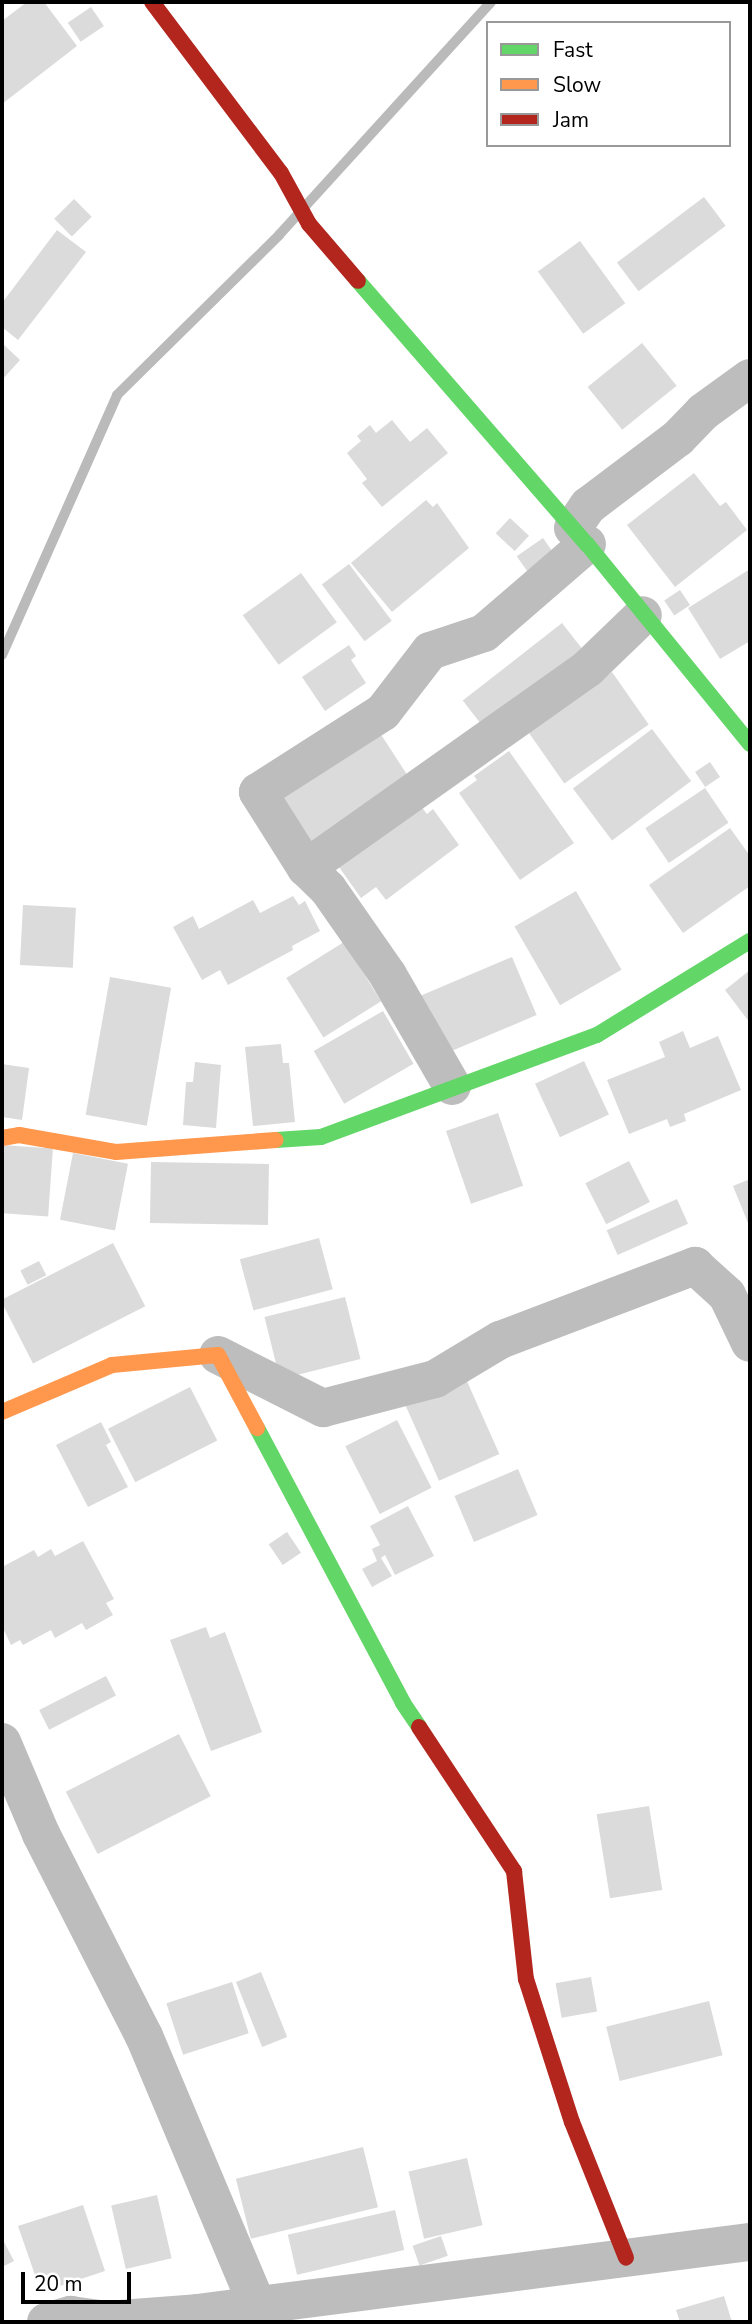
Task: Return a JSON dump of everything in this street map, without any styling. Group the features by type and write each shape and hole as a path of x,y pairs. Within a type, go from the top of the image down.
{"street":[{"path":"152,2 281,173 309,224 580,536 750,744"},
{"path":"452,1086 388,975 328,889 306,868 258,792 383,712 430,651 484,633 580,536 588,506 678,438 703,412 750,378"},
{"path":"306,868 588,668 643,615"},
{"path":"2,1138 19,1135 116,1152 321,1137 452,1086 597,1035 750,941"},
{"path":"2,1412 112,1365 218,1355 323,1408 435,1378 500,1340 695,1266 727,1295 750,1343"},
{"path":"218,1355 403,1703 514,1871 526,1979 572,2122 626,2258"},
{"path":"2,1742 41,1834 144,2036 257,2305"},
{"path":"46,2322 71,2315 107,2320 257,2305 750,2242"}],"building":[{"path":"27,2 44,2 77,46 2,104 2,21"},
{"path":"91,7 104,26 81,42 68,23"},
{"path":"704,197 726,226 639,291 617,263"},
{"path":"74,199 92,217 72,236 54,219"},
{"path":"57,230 86,252 18,340 2,327 2,303"},
{"path":"580,241 625,303 583,334 538,272"},
{"path":"2,343 20,360 2,380"},
{"path":"642,343 677,386 622,430 588,387"},
{"path":"392,420 410,442 427,428 448,453 382,507 362,483 367,479 347,453 361,441 357,436 370,425 376,433"},
{"path":"694,473 720,506 726,502 747,530 675,587 627,525"},
{"path":"426,500 433,507 437,503 469,548 392,612 351,563"},
{"path":"510,518 529,536 515,551 496,533"},
{"path":"543,538 555,555 529,574 517,556"},
{"path":"349,564 392,621 365,641 322,584"},
{"path":"750,569 750,641 720,659 688,608"},
{"path":"301,573 337,622 279,665 243,615"},
{"path":"680,590 690,605 674,616 664,601"},
{"path":"562,623 586,654 487,731 463,701"},
{"path":"349,645 356,656 351,660 366,683 325,711 302,677"},
{"path":"612,672 649,724 564,784 528,731"},
{"path":"652,729 691,781 612,840 573,789"},
{"path":"380,733 413,783 308,851 275,801"},
{"path":"509,751 574,843 520,880 459,793 477,780 474,776"},
{"path":"710,762 720,777 705,787 695,772"},
{"path":"705,788 728,823 669,863 645,828"},
{"path":"417,801 427,814 433,809 459,845 386,900 376,887 361,898 334,860"},
{"path":"730,828 750,856 750,886 683,933 649,885"},
{"path":"576,891 622,970 560,1005 515,926"},
{"path":"293,896 299,905 305,901 320,931 292,946 293,950 228,985 220,970 202,980 173,927 193,916 199,929 253,900 260,913"},
{"path":"23,905 76,908 73,968 20,965"},
{"path":"344,942 381,1001 323,1037 286,978"},
{"path":"512,957 537,1015 443,1055 418,997"},
{"path":"750,970 750,1023 725,990"},
{"path":"110,977 171,988 147,1126 86,1115"},
{"path":"383,1011 414,1064 344,1104 314,1051"},
{"path":"683,1031 690,1048 718,1036 741,1090 684,1114 686,1121 670,1127 667,1119 629,1134 607,1080 665,1057 659,1042"},
{"path":"281,1044 283,1063 289,1063 295,1122 253,1126 245,1047"},
{"path":"584,1061 609,1114 560,1137 535,1084"},
{"path":"195,1062 221,1065 216,1128 183,1125 186,1082 193,1082"},
{"path":"2,1064 29,1068 22,1120 2,1117"},
{"path":"498,1113 523,1186 471,1204 446,1131"},
{"path":"2,1145 53,1149 48,1216 2,1213"},
{"path":"73,1153 128,1164 115,1230 60,1220"},
{"path":"629,1161 650,1202 606,1224 585,1183"},
{"path":"151,1162 269,1164 268,1225 150,1223"},
{"path":"750,1179 750,1228 733,1186"},
{"path":"677,1199 688,1224 618,1255 607,1230"},
{"path":"319,1238 333,1289 254,1310 240,1259"},
{"path":"113,1243 145,1306 33,1363 2,1300"},
{"path":"39,1261 46,1275 28,1285 20,1271"},
{"path":"345,1297 360,1359 280,1379 264,1317"},
{"path":"466,1379 499,1454 439,1481 406,1406"},
{"path":"190,1387 217,1440 135,1482 108,1429"},
{"path":"397,1420 432,1488 380,1514 345,1446"},
{"path":"101,1422 111,1442 106,1445 128,1487 88,1507 56,1445"},
{"path":"518,1469 538,1515 474,1542 454,1496"},
{"path":"408,1506 434,1556 395,1575 385,1555 381,1558 392,1576 372,1587 362,1569 377,1561 372,1549 380,1545 370,1526"},
{"path":"287,1532 301,1553 283,1565 269,1544"},
{"path":"83,1541 114,1599 106,1603 113,1615 86,1630 82,1623 55,1638 51,1630 23,1645 20,1640 11,1645 2,1626 2,1567 34,1550 38,1557 51,1549 55,1556"},
{"path":"206,1627 210,1638 225,1632 262,1732 211,1751 170,1640"},
{"path":"106,1676 116,1696 49,1730 39,1710"},
{"path":"179,1734 211,1796 98,1854 66,1792"},
{"path":"649,1806 662,1890 610,1898 597,1814"},
{"path":"261,1972 287,2037 262,2047 236,1982"},
{"path":"591,1977 597,2011 562,2018 556,1983"},
{"path":"232,1982 249,2033 183,2055 166,2003"},
{"path":"709,2001 723,2055 620,2081 606,2027"},
{"path":"363,2147 378,2207 251,2239 236,2179"},
{"path":"467,2158 483,2225 424,2239 409,2171"},
{"path":"157,2195 172,2258 126,2269 111,2206"},
{"path":"83,2205 105,2271 57,2287 53,2273 36,2278 18,2226"},
{"path":"395,2210 404,2250 297,2275 288,2235"},
{"path":"441,2236 448,2256 419,2266 413,2246"},
{"path":"2,2238 14,2261 2,2267"},
{"path":"724,2296 732,2322 680,2322 676,2310"}],"waterway":[{"path":"2,655 117,395 279,235 491,2"}],"traffic: fast":[{"path":"358,281 587,544 750,744"},
{"path":"276,1140 321,1137 597,1035 750,941"},
{"path":"257,1428 403,1703 419,1727"}],"traffic: slow":[{"path":"2,1138 19,1135 116,1152 276,1140"},
{"path":"2,1412 112,1365 218,1355 257,1428"}],"traffic: jam":[{"path":"152,2 281,173 309,224 358,281"},
{"path":"419,1727 514,1871 526,1979 572,2122 626,2258"}]}
